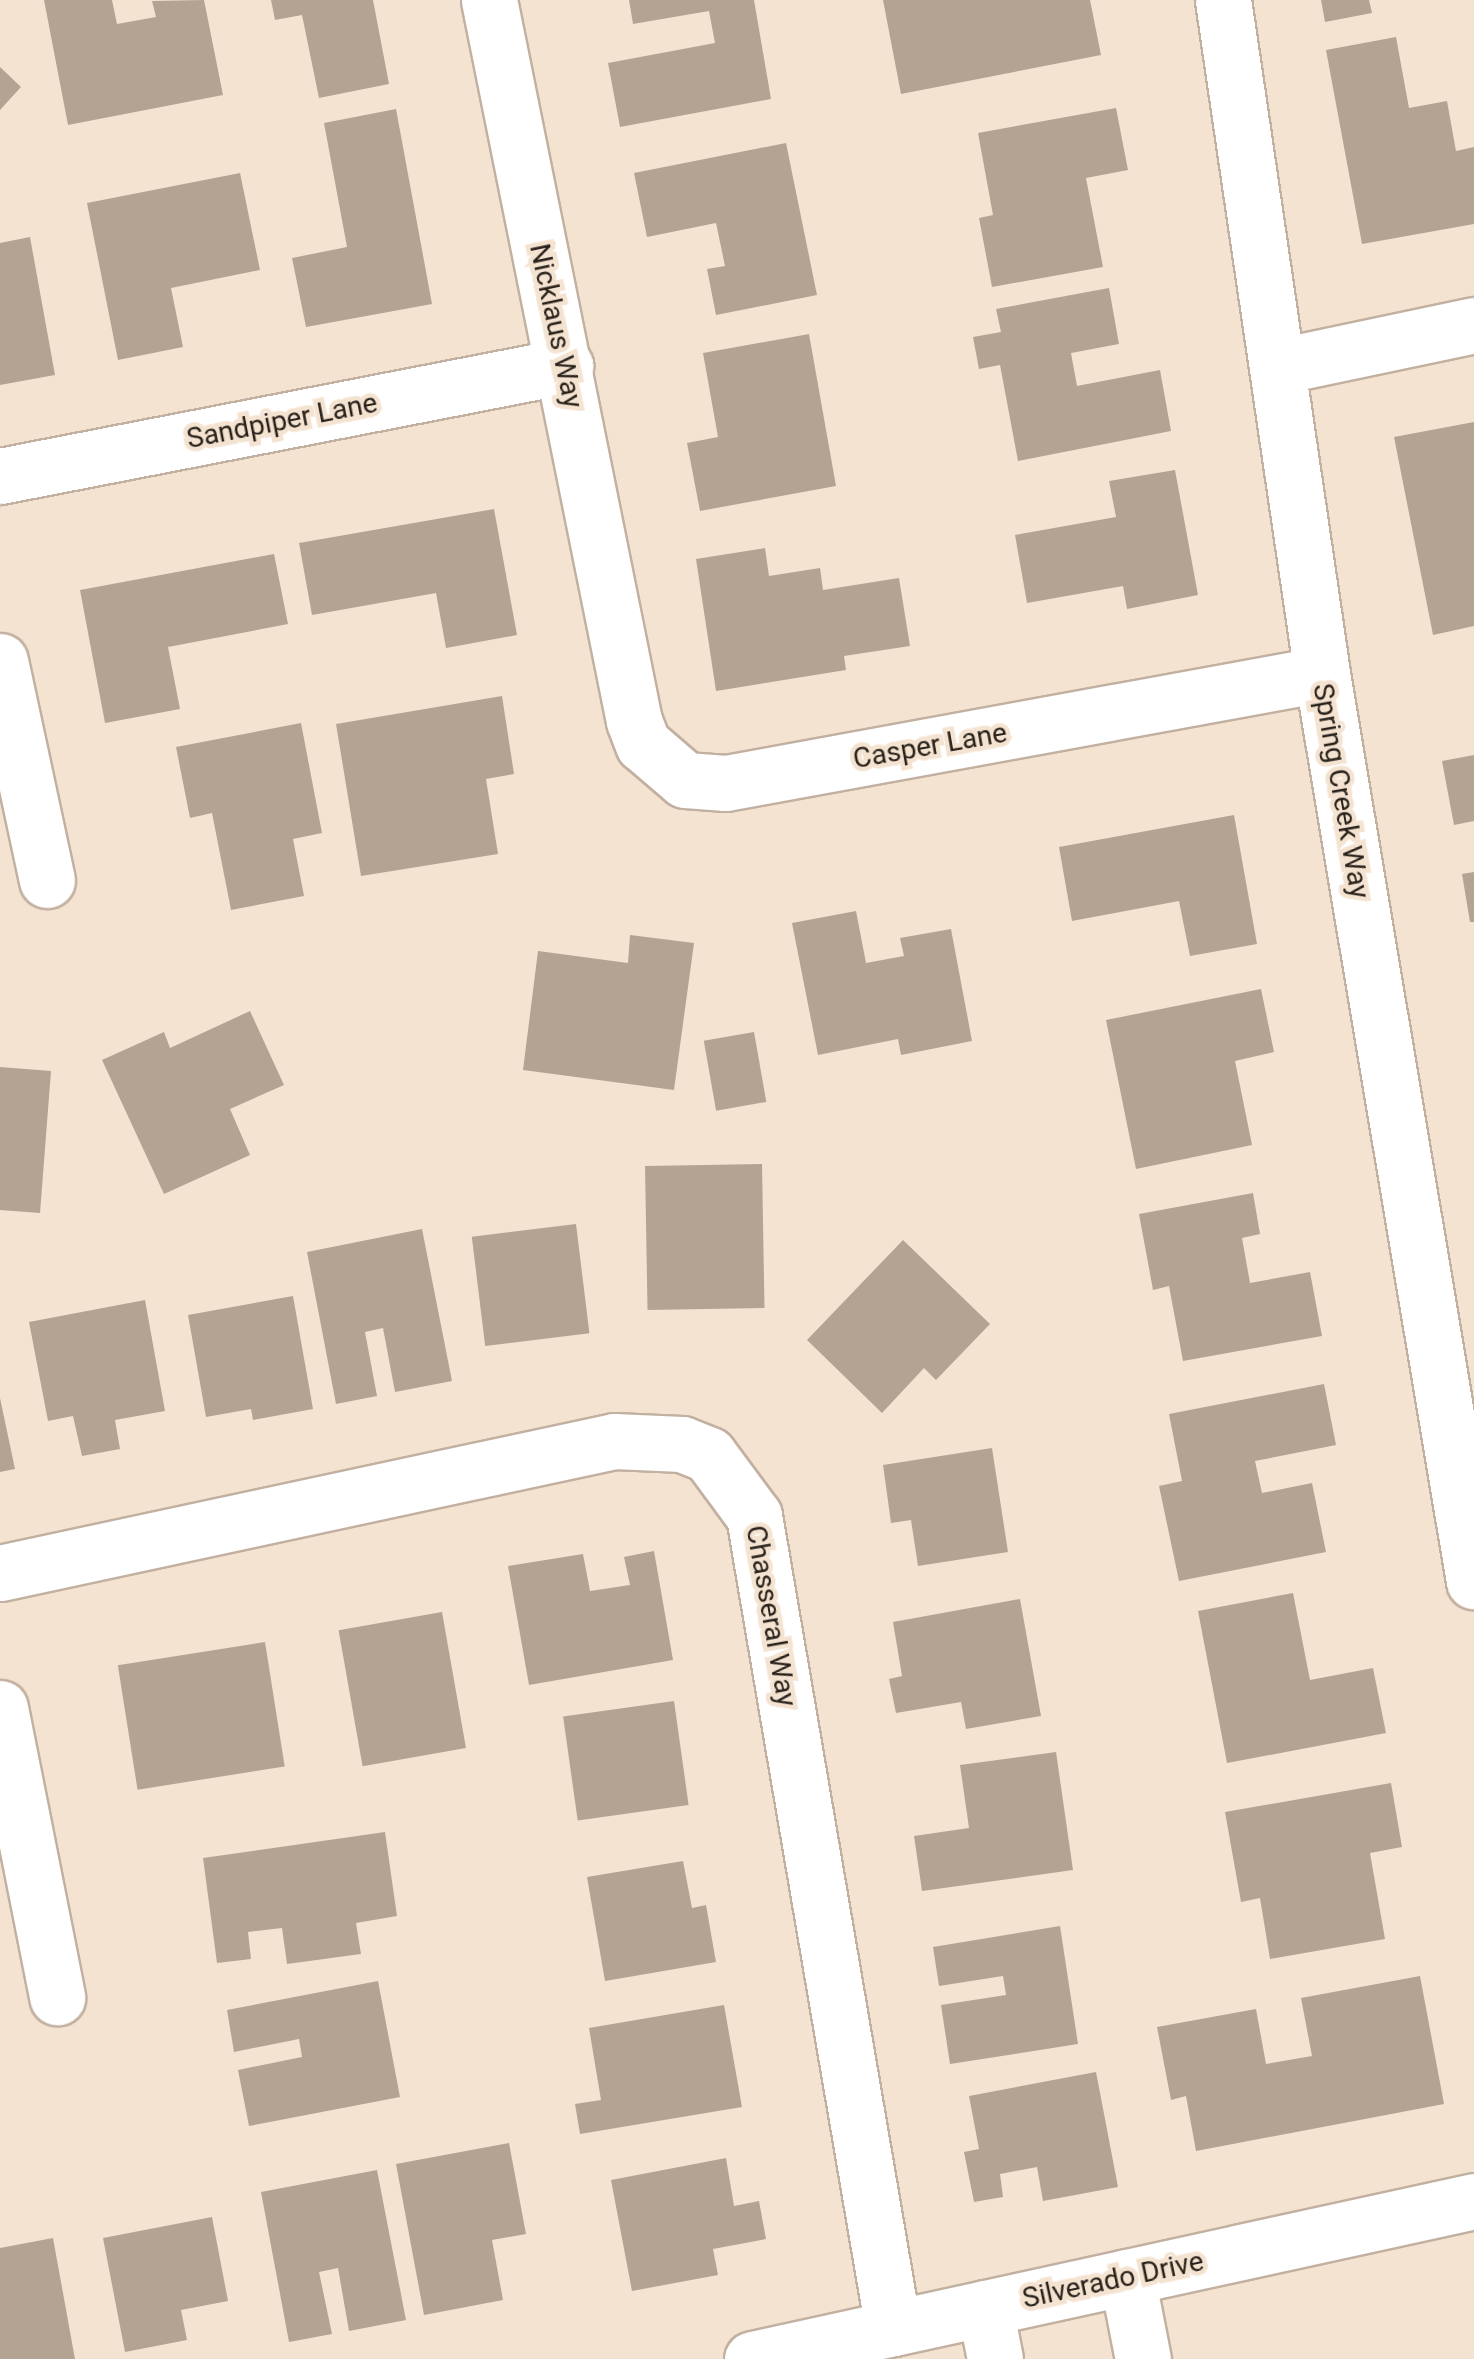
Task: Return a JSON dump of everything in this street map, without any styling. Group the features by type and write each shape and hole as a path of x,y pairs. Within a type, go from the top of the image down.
{"street":[{"name":"Nicklaus Way","path":"489,0 620,654"},
{"name":"Spring Creek Way","path":"1223,0 1280,366 1322,674 1474,1581"},
{"path":"1280,366 1474,325"},
{"name":"Sandpiper Lane","path":"0,476 565,366"},
{"name":"Casper Lane","path":"620,654 643,744 685,780 726,783 1322,674"},
{"path":"0,661 47,880"},
{"name":"Chasseral Way","path":"0,1572 614,1440 682,1444 709,1455 754,1516 893,2328"},
{"path":"0,1708 57,1997"},
{"name":"Silverado Drive","path":"752,2359 893,2328 990,2334 1127,2277 1474,2201"},
{"path":"1127,2277 1143,2359"}],"building":[{"path":"44,0 112,0 117,24 156,17 152,1 204,0 223,95 68,125"},
{"path":"271,0 373,0 389,84 319,98 302,15 275,20"},
{"path":"629,0 754,0 771,99 620,127 608,63 715,43 709,11 633,24"},
{"path":"883,0 1090,0 1101,55 901,94"},
{"path":"1321,0 1369,0 1372,13 1325,22"},
{"path":"1396,37 1409,108 1447,101 1456,151 1474,147 1474,224 1362,244 1326,50"},
{"path":"0,67 21,87 0,110"},
{"path":"1116,108 1128,170 1086,178 1103,267 992,287 979,218 993,215 978,133"},
{"path":"396,109 432,304 306,327 292,258 347,247 324,123"},
{"path":"786,143 817,295 716,315 707,269 725,266 716,223 647,237 634,173"},
{"path":"240,173 260,270 171,288 183,347 118,360 87,203"},
{"path":"30,237 55,375 0,385 0,243"},
{"path":"1109,288 1119,344 1071,353 1077,386 1160,370 1171,431 1018,461 1000,365 979,369 973,337 1001,332 996,309"},
{"path":"809,334 836,486 700,511 687,443 718,437 703,353"},
{"path":"1474,422 1474,626 1433,635 1394,437"},
{"path":"1175,470 1198,595 1127,609 1123,586 1027,603 1015,535 1116,517 1109,481"},
{"path":"494,509 517,635 446,648 436,593 312,615 299,543"},
{"path":"765,548 769,576 820,568 823,590 899,578 910,646 844,656 846,670 716,691 696,559"},
{"path":"274,554 288,624 168,647 180,709 105,723 80,590"},
{"path":"502,696 514,774 486,779 498,854 361,876 336,724"},
{"path":"301,723 322,833 293,839 304,896 231,910 212,813 190,818 176,747"},
{"path":"1474,755 1474,821 1454,825 1442,761"},
{"path":"1234,815 1257,944 1190,956 1179,901 1072,921 1059,847"},
{"path":"1474,872 1474,922 1470,922 1462,874"},
{"path":"856,911 866,963 904,956 900,938 951,929 972,1041 901,1055 898,1039 818,1055 792,923"},
{"path":"630,935 694,943 674,1090 523,1070 538,951 628,963"},
{"path":"1261,989 1274,1052 1235,1061 1252,1145 1136,1169 1106,1020"},
{"path":"250,1011 284,1085 230,1109 250,1155 164,1194 102,1060 164,1032 170,1048"},
{"path":"754,1032 766,1102 716,1111 704,1041"},
{"path":"0,1067 51,1071 40,1213 0,1210"},
{"path":"762,1164 765,1308 648,1310 645,1166"},
{"path":"1253,1193 1260,1234 1242,1238 1250,1283 1310,1272 1322,1336 1183,1361 1169,1286 1153,1290 1139,1214"},
{"path":"576,1224 589,1333 485,1346 472,1237"},
{"path":"422,1229 452,1381 395,1392 383,1328 365,1332 377,1396 336,1404 307,1252"},
{"path":"903,1240 990,1324 936,1380 924,1368 882,1413 807,1340"},
{"path":"293,1296 313,1409 253,1420 251,1409 206,1417 188,1315"},
{"path":"145,1300 165,1411 115,1420 120,1449 82,1456 73,1416 48,1421 29,1322"},
{"path":"1324,1384 1336,1445 1255,1461 1262,1493 1312,1483 1326,1552 1179,1581 1159,1486 1182,1481 1169,1414"},
{"path":"0,1398 15,1469 0,1472"},
{"path":"992,1448 1008,1552 918,1566 911,1520 891,1523 883,1465"},
{"path":"654,1551 673,1660 529,1685 508,1566 583,1554 590,1591 630,1585 624,1557"},
{"path":"1293,1593 1310,1680 1373,1668 1386,1733 1227,1763 1198,1611"},
{"path":"1020,1599 1041,1716 966,1729 961,1702 896,1713 889,1679 902,1676 893,1622"},
{"path":"442,1612 466,1748 363,1766 339,1630"},
{"path":"265,1642 285,1766 138,1790 118,1665"},
{"path":"674,1701 689,1805 578,1821 563,1717"},
{"path":"1056,1752 1073,1870 922,1891 914,1836 969,1828 960,1765"},
{"path":"1391,1783 1402,1847 1370,1853 1385,1939 1270,1959 1260,1898 1241,1902 1225,1812"},
{"path":"385,1832 397,1916 356,1923 361,1954 287,1964 282,1928 248,1932 251,1959 217,1963 203,1858"},
{"path":"683,1861 692,1908 706,1905 716,1962 605,1981 587,1877"},
{"path":"1060,1926 1078,2044 950,2064 941,2005 1006,1995 1003,1976 939,1986 933,1947"},
{"path":"1420,1976 1444,2104 1196,2151 1186,2096 1171,2100 1157,2027 1256,2009 1266,2064 1312,2056 1301,1998"},
{"path":"378,1981 400,2097 249,2126 238,2070 302,2057 299,2039 234,2052 227,2010"},
{"path":"724,2005 742,2107 580,2134 575,2104 601,2100 589,2028"},
{"path":"1096,2072 1118,2187 1043,2201 1037,2167 1000,2174 1003,2197 974,2202 964,2152 979,2149 969,2096"},
{"path":"509,2143 526,2234 492,2240 503,2300 424,2315 396,2164"},
{"path":"726,2158 734,2206 759,2201 766,2239 713,2249 718,2275 632,2291 611,2180"},
{"path":"377,2170 406,2320 349,2331 338,2268 319,2272 332,2334 289,2342 261,2192"},
{"path":"212,2217 228,2301 181,2310 187,2340 125,2352 103,2238"},
{"path":"53,2238 75,2359 0,2359 0,2248"}]}
